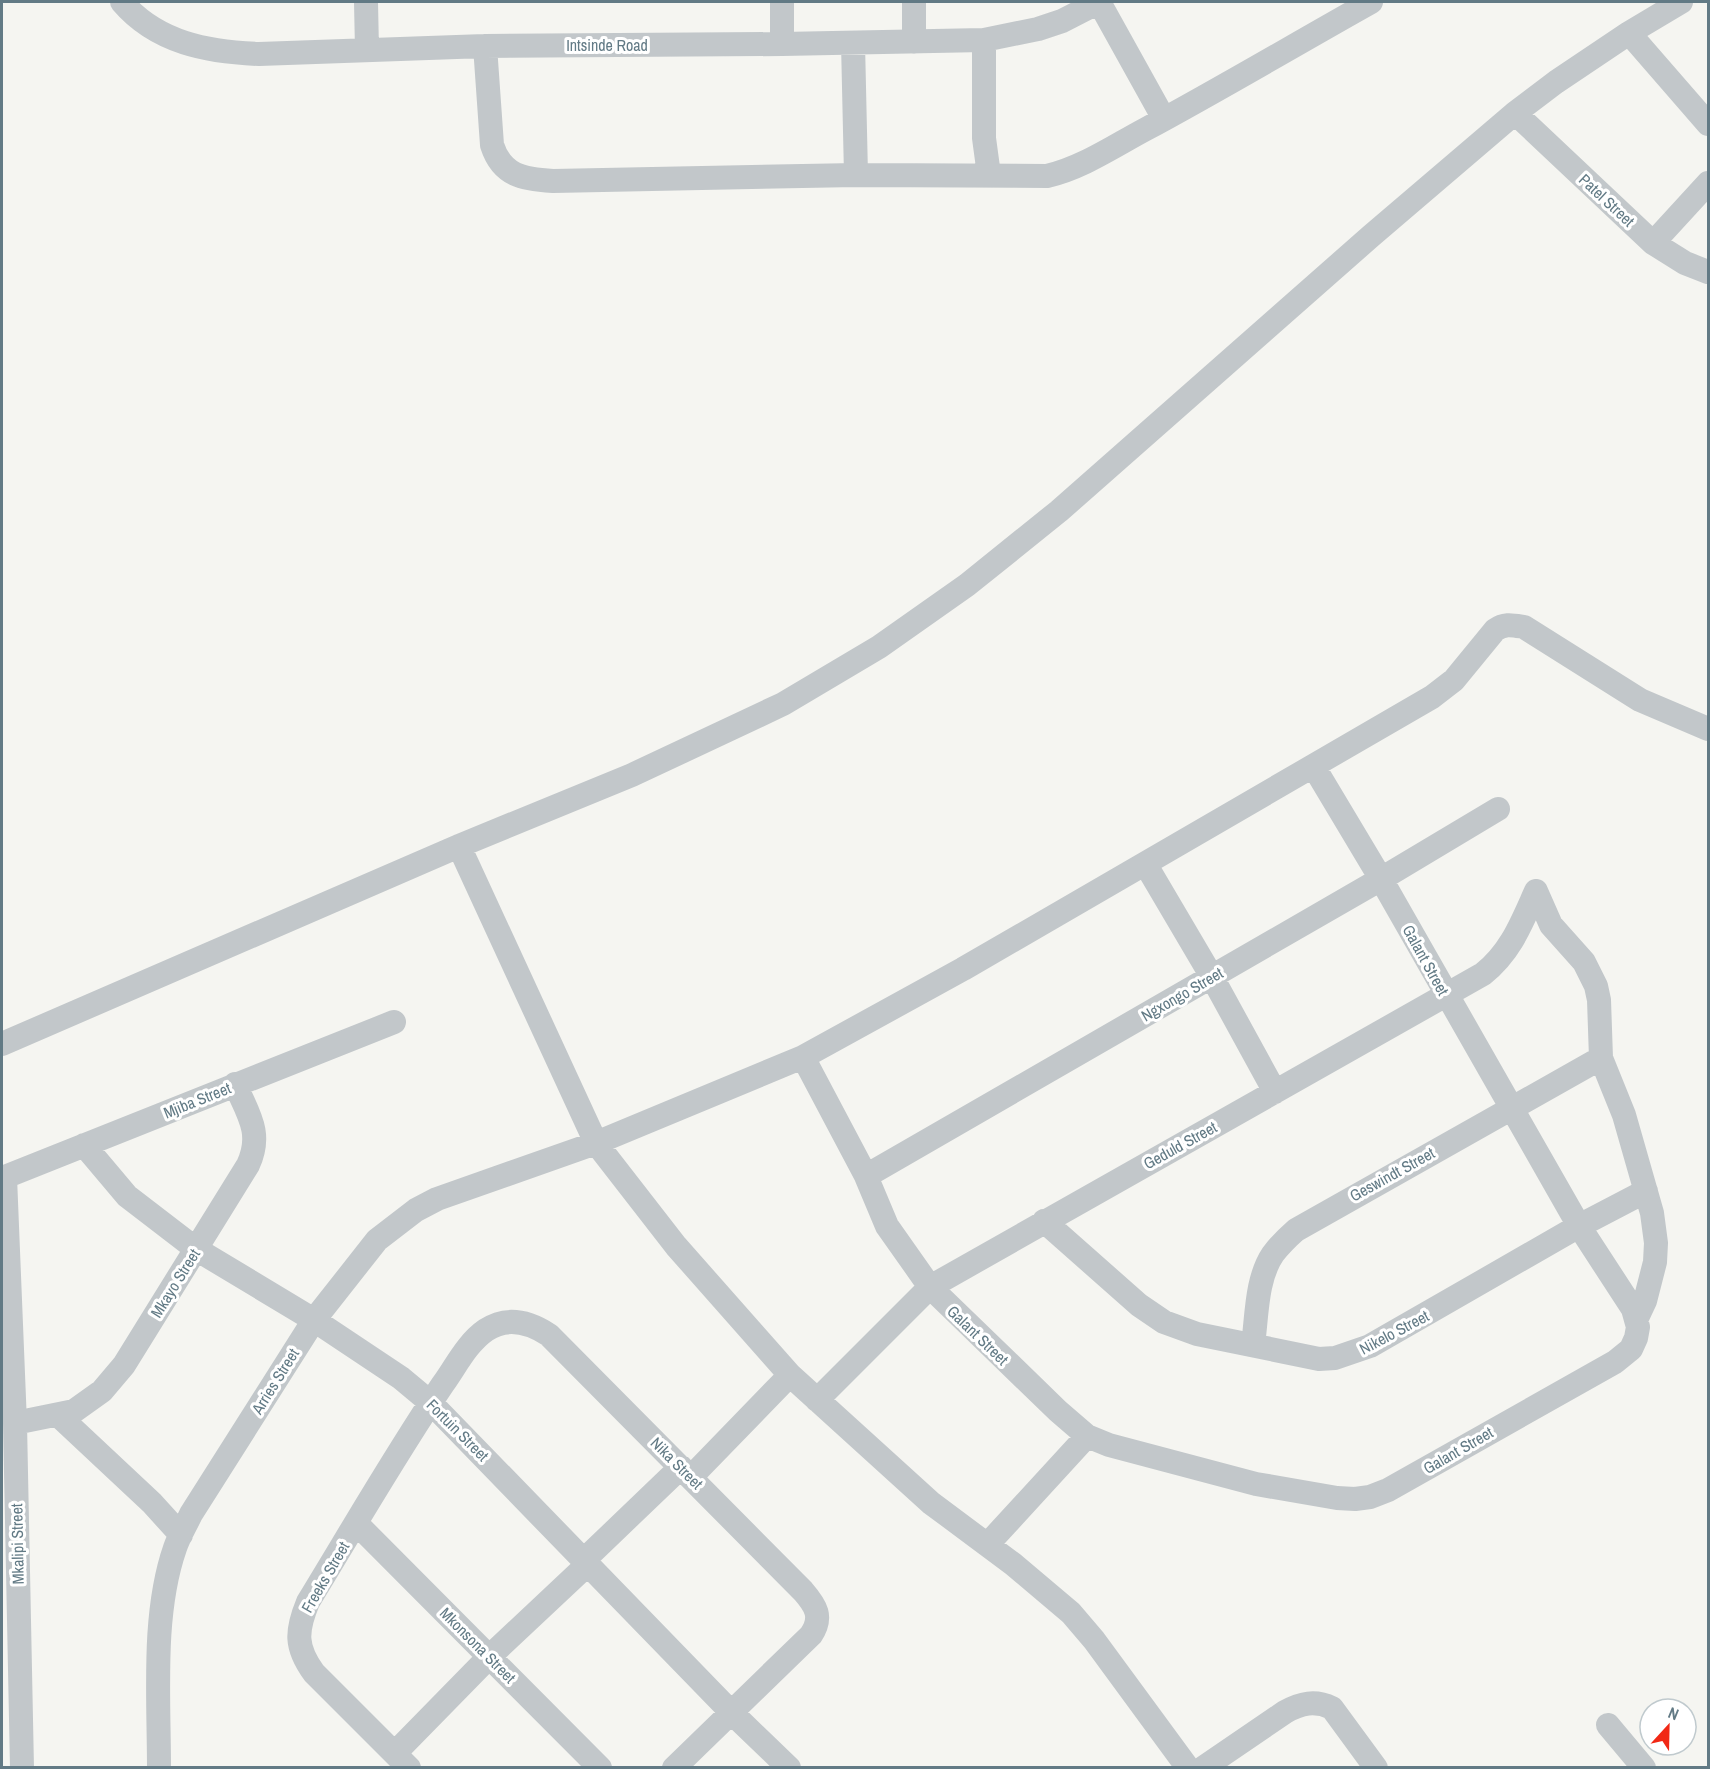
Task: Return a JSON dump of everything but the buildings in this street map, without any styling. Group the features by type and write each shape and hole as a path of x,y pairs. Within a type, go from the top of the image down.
{"street":[{"name":"Intsinde Road","path":"122,2 135,17 154,30 201,48 230,53 259,54 485,46 782,45 984,40 1038,29 1062,21 1099,2"},
{"path":"366,2 367,50"},
{"path":"782,2 782,45"},
{"path":"914,2 914,42"},
{"path":"1099,2 1164,119"},
{"path":"485,46 492,145 496,157 505,168 517,175 534,180 856,175 1047,176 1063,172 1164,119 1371,2"},
{"path":"2,1044 459,846 632,775 783,704 879,647 967,585 1059,511 1362,244 1515,113 1556,82 1678,2"},
{"path":"1629,33 1708,124"},
{"path":"984,40 982,102 989,176"},
{"path":"853,43 856,175"},
{"name":"Patel Street","path":"1515,113 1653,243 1685,263 1708,272"},
{"path":"1653,243 1708,183"},
{"path":"596,1143 803,1057 1146,865 1432,696 1454,680 1495,630 1503,625 1524,627 1640,700 1708,729"},
{"name":"Galant Street","path":"803,1057 866,1176 887,1226 930,1287 1035,1390 1087,1436 1128,1451 1256,1484 1355,1500 1388,1491 1623,1356 1631,1349 1636,1338 1637,1318 1579,1226 1381,879 1314,767"},
{"name":"Ngxongo Street","path":"866,1176 1498,809"},
{"path":"459,846 596,1143 676,1246 790,1375 931,1503 1031,1578 1071,1613 1094,1640 1188,1767"},
{"path":"1146,865 1212,976 1275,1092"},
{"name":"Geduld Street","path":"817,1400 930,1287 1484,974 1496,964 1515,939 1536,891 1551,924 1584,962 1596,987 1599,1000 1601,1058"},
{"name":"Mjiba Street","path":"3,1177 394,1022"},
{"path":"1601,1058 1624,1115 1655,1229 1655,1262 1646,1301 1637,1318"},
{"name":"Geswindt Street","path":"1253,1346 1262,1283 1273,1255 1283,1242 1311,1220 1601,1058"},
{"name":"Mkayo Street","path":"15,1423 74,1411 102,1391 124,1365 255,1151 256,1139 253,1125 235,1084"},
{"name":"Arries Street","path":"159,1767 159,1667 162,1616 175,1546 191,1514 314,1320 377,1240 416,1210 437,1199 596,1143"},
{"name":"Fortuin Street","path":"84,1145 127,1196 196,1249 314,1320 401,1378 431,1402 732,1713 789,1767"},
{"name":"Mkalipi Street","path":"3,1177 15,1423 22,1767"},
{"name":"Nikelo Street","path":"1044,1221 1139,1305 1164,1322 1188,1331 1319,1359 1352,1354 1370,1346 1579,1226 1646,1191"},
{"name":"Nika Street","path":"431,1402 472,1343 485,1331 500,1323 516,1321 535,1326 549,1335 803,1591 813,1602 818,1618 811,1635 732,1713"},
{"path":"402,1760 489,1657 586,1562 790,1375"},
{"name":"Freeks Street","path":"402,1760 314,1673 301,1651 299,1640 302,1616 308,1602 431,1402"},
{"path":"58,1415 152,1503 181,1535"},
{"path":"987,1545 1087,1436"},
{"name":"Mkonsona Street","path":"356,1523 600,1767"},
{"path":"1203,1767 1285,1712 1298,1705 1312,1703 1332,1708 1376,1767"},
{"path":"674,1767 732,1713"},
{"path":"1608,1725 1644,1767"}]}
